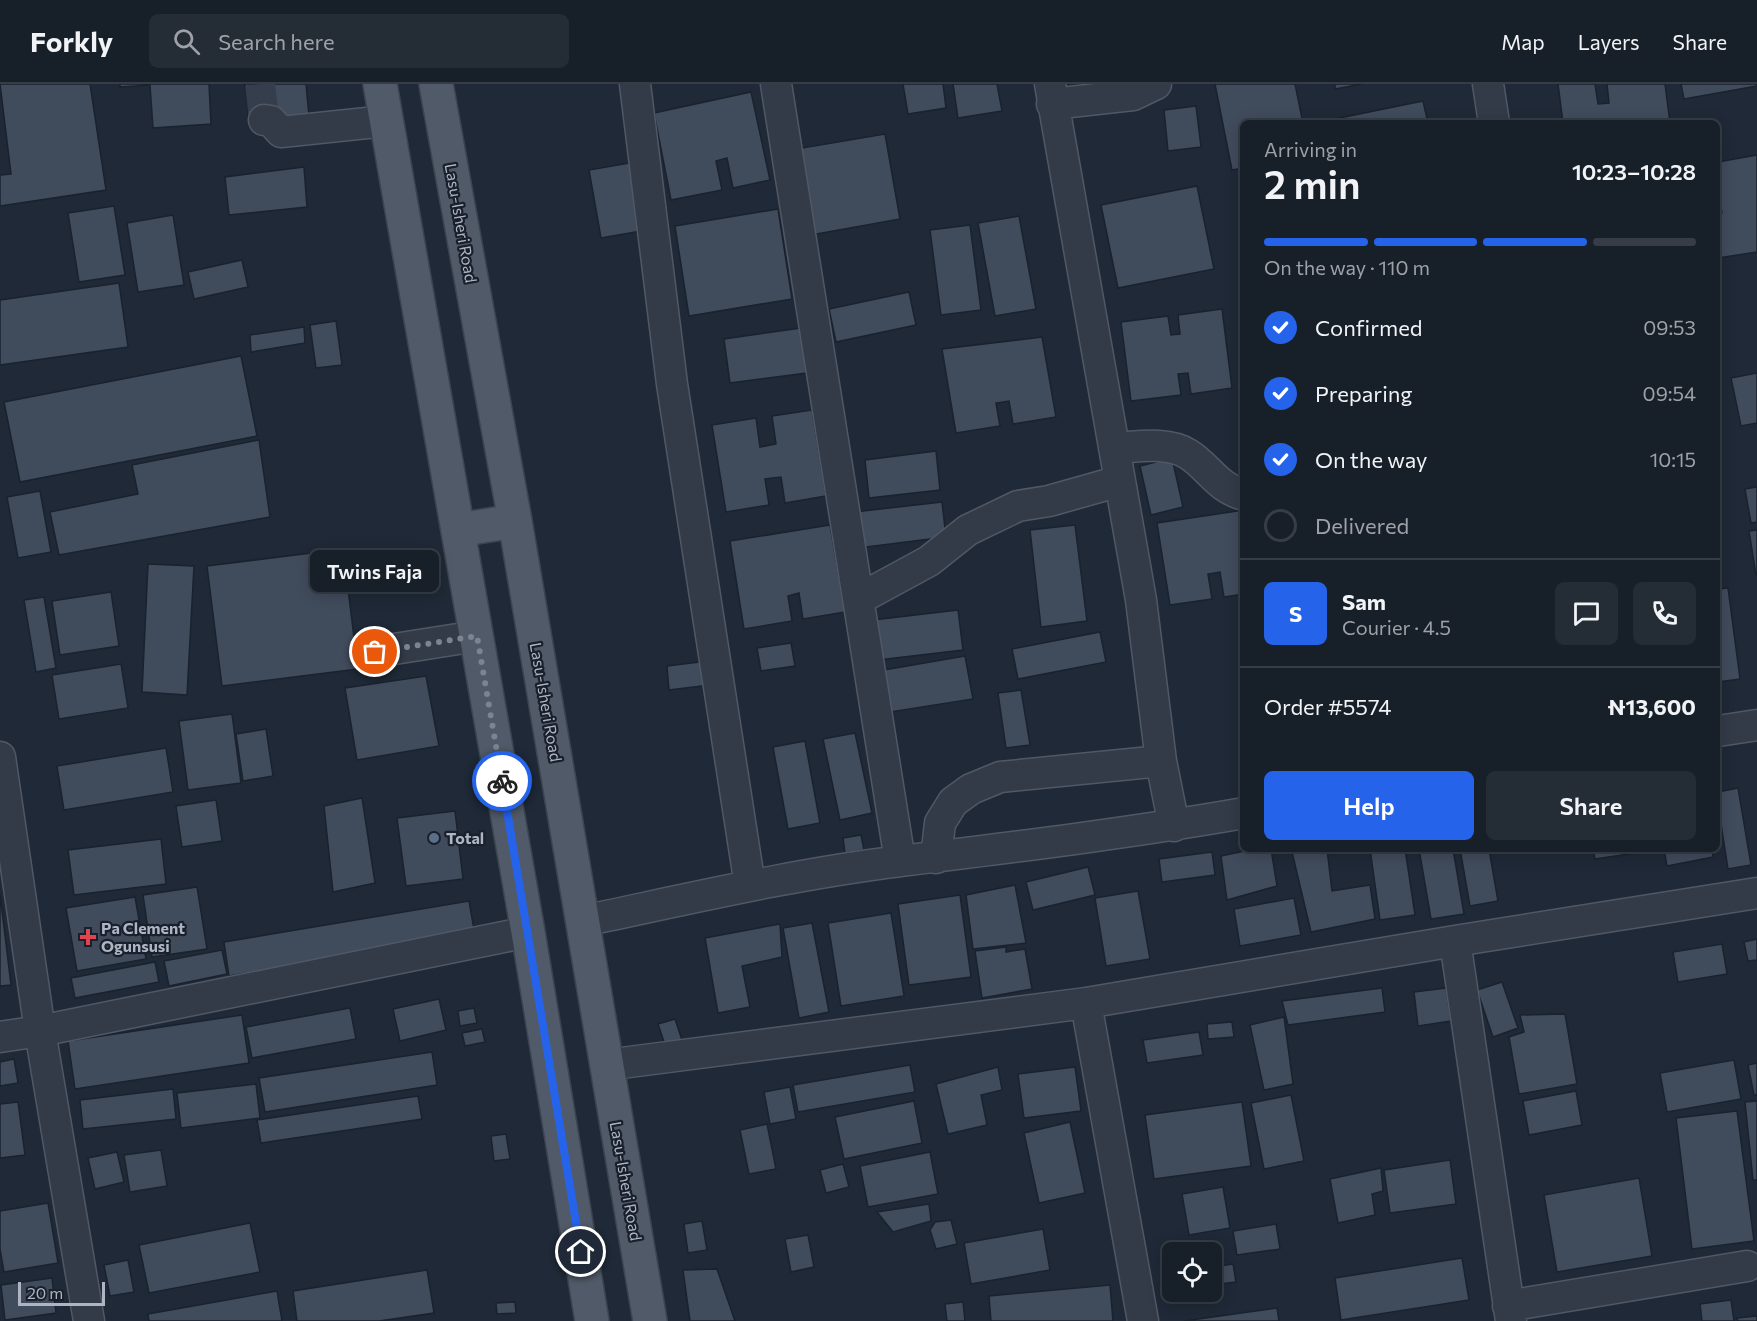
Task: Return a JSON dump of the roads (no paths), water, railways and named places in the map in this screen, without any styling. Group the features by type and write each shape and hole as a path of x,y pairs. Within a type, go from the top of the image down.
{"main road":[{"path":"380,84 528,932 592,1321"},
{"name":"Lasu-Isheri Road","path":"436,84 515,521 650,1321"},
{"path":"458,530 515,521"}],"street":[{"path":"635,84 672,384 750,886"},
{"path":"776,84 900,861"},
{"path":"1156,84 1133,95 1051,94 1141,600 1161,761 1174,826"},
{"path":"1488,84 1494,120"},
{"path":"264,120 271,121 281,132 386,121"},
{"path":"1114,448 1162,447 1179,450 1193,458 1220,483 1240,494"},
{"path":"859,599 929,561 968,530 1018,506 1050,501 1120,481"},
{"path":"375,652 477,636"},
{"path":"1720,731 1757,724"},
{"path":"0,757 40,1031 89,1321"},
{"path":"936,858 940,823 953,802 971,789 1000,777 1161,761"},
{"path":"583,921 750,886 900,861 1174,826 1240,814"},
{"path":"606,1065 1086,1003 1757,893"},
{"path":"0,1037 40,1031 528,932"},
{"path":"1455,941 1510,1313 1747,1266"},
{"path":"1086,1003 1143,1321"}],"tunnel":[{"path":"260,84 264,120"}],"place":[{"name":"Twins Faja","path":"375,652"},
{"name":"Total","path":"434,838"},
{"name":"Pa Clement Ogunsusi","path":"88,937"}]}
